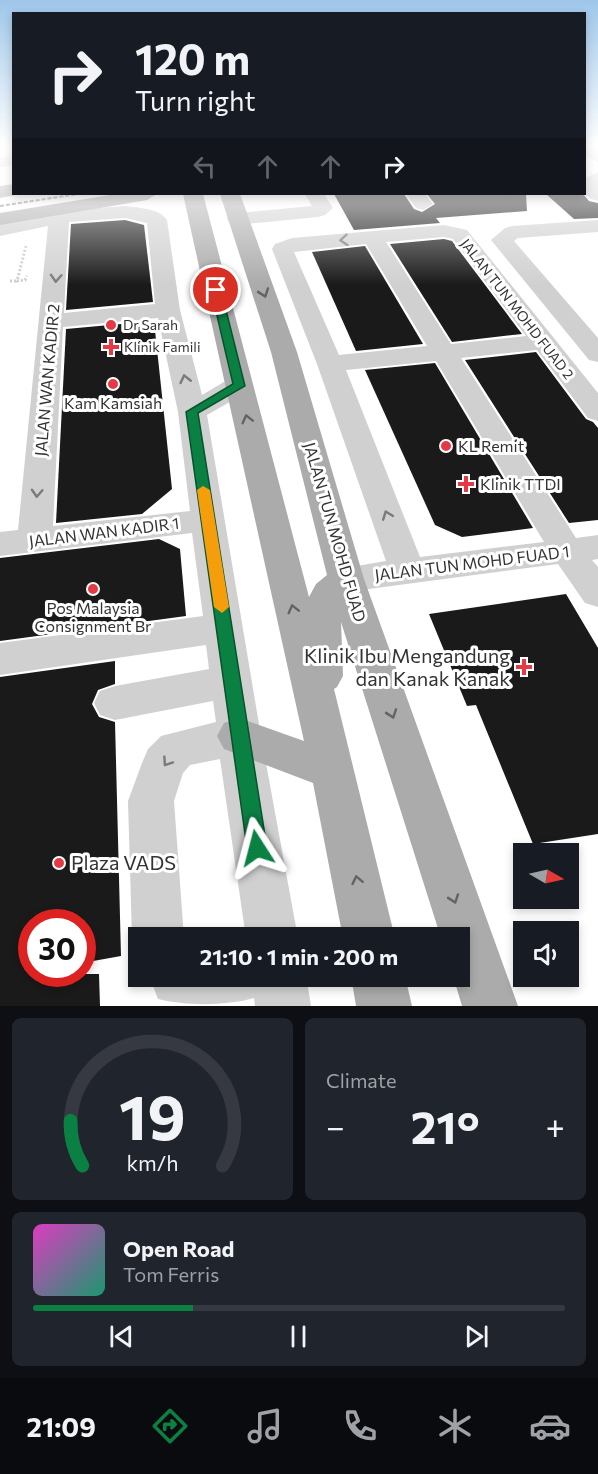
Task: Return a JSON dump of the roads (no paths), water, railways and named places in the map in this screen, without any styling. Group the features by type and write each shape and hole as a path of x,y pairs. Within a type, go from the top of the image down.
{"main road":[{"path":"0,219 140,195"},
{"path":"125,197 184,202 239,386 329,754 367,927"},
{"name":"JALAN TUN MOHD FUAD","path":"234,201 284,352 346,579 491,995"},
{"path":"329,754 322,615 328,593 346,579"},
{"path":"239,736 329,754"},
{"path":"380,987 384,1006"}],"street":[{"path":"234,201 318,211 323,208 316,195"},
{"path":"0,230 130,210 157,220 168,310 192,412 239,736 270,927"},
{"name":"JALAN WAN KADIR 2","path":"35,540 39,446 53,321 60,219"},
{"name":"JALAN TUN MOHD FUAD 2","path":"598,226 512,232 502,240 561,311 589,334 598,354"},
{"name":"JALAN TUN MOHD FUAD 2","path":"252,258 284,256 283,249 292,244 444,231 460,234 598,412"},
{"path":"372,237 445,352 582,549 598,594"},
{"path":"284,256 330,364 407,569"},
{"path":"53,321 168,310"},
{"path":"521,315 561,311"},
{"path":"330,364 542,342"},
{"path":"566,373 598,370"},
{"path":"192,412 239,386"},
{"name":"JALAN WAN KADIR 1","path":"0,544 208,520"},
{"name":"JALAN TUN MOHD FUAD 1","path":"346,579 407,569 582,549"},
{"path":"0,659 225,628"},
{"path":"115,704 232,681"},
{"path":"157,927 151,801 164,764 177,750 239,736"},
{"path":"280,987 283,1006"}],"railway":[{"path":"0,206 72,195"}],"place":[{"name":"Dr Sarah","path":"111,325"},
{"name":"Klinik Famili","path":"111,347"},
{"name":"Kam Kamsiah","path":"113,384"},
{"name":"KL Remit","path":"446,446"},
{"name":"Klinik TTDI","path":"466,484"},
{"name":"Pos Malaysia Consignment Br","path":"93,589"},
{"name":"Klinik Ibu Mengandung dan Kanak Kanak","path":"524,667"},
{"name":"Plaza VADS","path":"59,863"}]}
